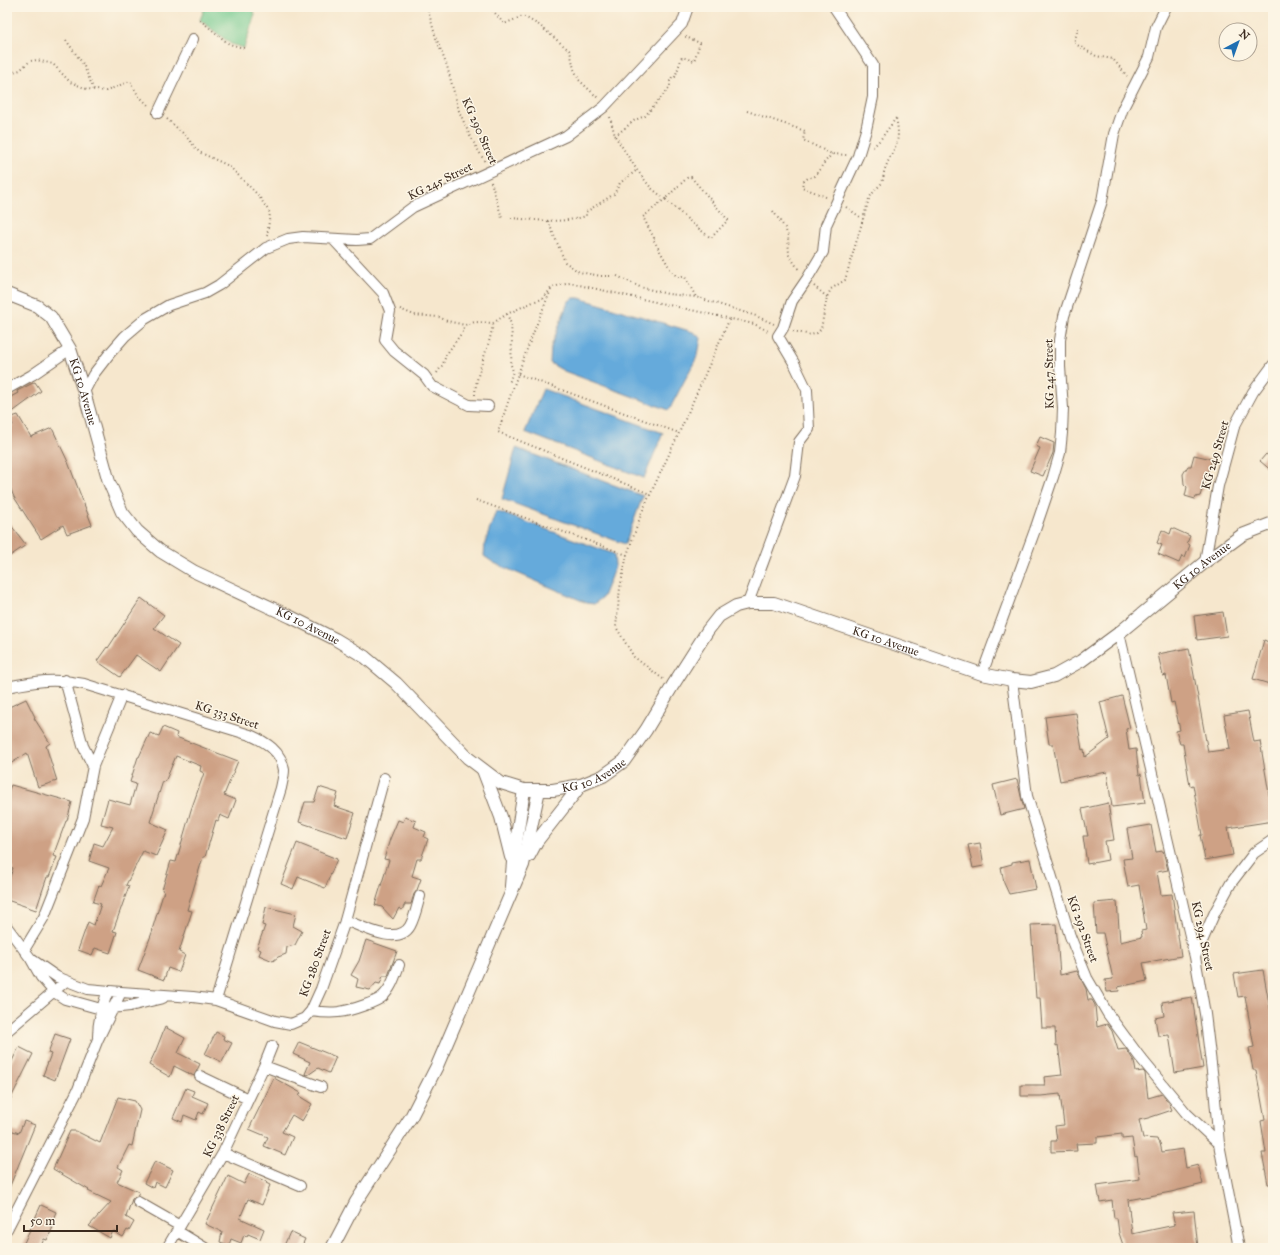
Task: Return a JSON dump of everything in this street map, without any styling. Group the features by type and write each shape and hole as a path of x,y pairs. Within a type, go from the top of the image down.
{"street":[{"name":"KG 245 Street","path":"84,392 93,375 110,353 125,336 145,319 169,305 210,290 219,285 266,248 288,239 303,237 356,240 370,239 413,207 566,136 604,106 682,24 688,7"},
{"path":"748,603 795,476 799,442 809,429 807,390 780,332 792,301 823,252 826,225 858,156 873,98 873,65 834,7"},
{"name":"KG 247 Street","path":"982,674 1033,538 1060,453 1063,408 1060,340 1064,316 1102,201 1114,134 1123,108 1149,57 1156,27 1166,7"},
{"path":"158,113 193,39"},
{"path":"333,239 383,293 390,311 385,340 394,351 424,375 432,386 469,405 488,406"},
{"name":"KG 10 Avenue","path":"7,294 37,306 51,317 70,350 84,392 108,482 122,512 137,531 160,551 194,571 291,617 365,657 396,682 468,758 501,783 524,790 553,790 581,785 603,776 624,761 646,730 708,630 719,616 736,606 748,603 774,604 982,674 1031,682 1054,676 1081,661 1119,633 1205,562 1242,535 1273,523"},
{"path":"7,389 32,375 70,350"},
{"name":"KG 249 Street","path":"1205,562 1218,486 1234,427 1253,392 1273,365"},
{"name":"KG 294 Street","path":"1119,633 1195,957 1213,1081 1220,1144 1239,1248"},
{"path":"65,680 83,746 93,766"},
{"name":"KG 333 Street","path":"7,687 36,681 65,680 84,684 250,735 265,742 274,749 281,759 284,771 282,788 216,1000"},
{"name":"KG 292 Street","path":"1012,680 1027,796 1070,936 1087,978 1108,1014 1139,1056 1188,1114 1220,1144"},
{"path":"24,950 44,917 83,818 93,766 122,695"},
{"path":"482,769 518,864"},
{"name":"KG 280 Street","path":"31,959 66,981 88,989 216,1000 275,1022 291,1024 305,1018 311,1011 321,989 345,920 384,778"},
{"path":"518,864 581,785"},
{"path":"518,864 524,790"},
{"path":"332,1248 356,1202 410,1117 437,1066 510,896 539,790"},
{"path":"1195,957 1215,912 1231,883 1254,853 1273,840"},
{"path":"345,920 373,931 392,936 401,934 410,926 420,896"},
{"name":"KG 280 Street","path":"7,927 31,959 41,977 54,992 64,999 101,1009 146,1002 169,996"},
{"path":"311,1011 335,1014 375,1001 382,997 389,989 398,965"},
{"path":"7,1031 66,981"},
{"path":"98,1039 98,1022 108,991"},
{"path":"7,1229 78,1092 98,1039 121,992"},
{"name":"KG 338 Street","path":"166,1248 223,1153 272,1046"},
{"path":"264,1066 321,1087"},
{"path":"200,1076 248,1099"},
{"path":"223,1153 300,1186"},
{"path":"138,1202 178,1228 205,1248"}],"path":[{"name":"KG 290 Street","path":"427,7 436,38 447,66 459,111 470,136 484,160 502,218"},
{"path":"490,7 504,24 523,16 539,25 570,51 574,69 579,80 588,88 609,113 616,136 650,188 665,199 711,238 728,220 691,177 687,178 665,199 643,217 654,238 653,239 672,272 678,277 685,277 696,297"},
{"path":"200,20 229,44 244,48"},
{"path":"616,136 635,120 645,116 670,87 670,81 675,77 682,57 694,62 700,42 686,37 682,24"},
{"path":"1078,28 1074,43 1096,56 1113,59 1126,75 1137,82"},
{"path":"66,40 83,64 94,90"},
{"path":"7,74 20,70 30,62 37,60 53,64 70,82 87,89 106,91 130,81 138,95 158,113 172,121 199,152 229,166 258,195 270,213 266,248"},
{"path":"747,111 805,131 803,140 832,154 815,176 808,178 803,182 802,187"},
{"path":"390,311 400,309 414,315 439,317 447,321 465,325 475,322 494,323 507,314 535,301 543,299 552,287 570,283 730,318 780,332 810,335 817,333 821,329 827,297 831,289 845,280 869,199 872,193 881,184 887,164 896,148 898,142 898,126 896,118"},
{"path":"511,218 548,221 574,220 586,216 586,212 614,194 620,183 637,170"},
{"path":"773,210 785,228 788,236 789,255 811,284 827,297"},
{"path":"548,221 565,262 579,272 601,276 617,276 640,287 668,294 696,297 756,316 780,332"},
{"path":"552,287 535,328 498,432 650,494"},
{"path":"507,314 511,324 511,365 513,371 509,384"},
{"path":"673,685 634,657 616,627 620,588 627,555 642,512 680,433 730,318"},
{"path":"474,406 475,390 482,362 492,336 494,323"},
{"path":"424,375 438,380 437,372 465,325"},
{"path":"518,374 680,433"},
{"path":"476,500 627,555"}],"green space":[{"path":"205,7 252,7 255,14 244,48 231,44 200,20"}],"water":[{"path":"573,298 579,298 693,332 701,338 698,355 669,410 564,371 550,363 551,347 568,302"},
{"path":"543,389 663,433 644,478 525,432"},
{"path":"516,448 643,496 625,544 502,499"},
{"path":"496,511 614,554 615,566 603,597 594,604 587,603 494,563 484,556 485,543"}],"building":[{"path":"35,382 41,391 7,416 7,399 18,393 17,391"},
{"path":"18,415 31,437 52,428 68,462 92,525 67,534 63,525 41,539 14,497 7,480 7,429 13,425 9,418"},
{"path":"1040,437 1054,443 1053,453 1043,476 1030,471 1040,448 1036,446"},
{"path":"1266,454 1273,459 1273,472 1260,461"},
{"path":"1194,455 1212,459 1200,496 1196,497 1195,499 1185,496 1187,487 1184,484 1183,474 1188,466 1191,466"},
{"path":"7,520 26,545 7,558"},
{"path":"1172,528 1190,536 1187,543 1190,545 1185,558 1182,556 1179,563 1158,554 1162,545 1157,543 1162,530 1170,534"},
{"path":"141,598 164,615 154,628 179,645 161,672 136,655 120,677 97,661 107,647 108,648"},
{"path":"1223,612 1227,636 1197,640 1194,616"},
{"path":"1264,640 1273,644 1273,685 1253,679"},
{"path":"1189,648 1208,752 1230,749 1224,715 1248,711 1254,742 1260,741 1273,817 1273,821 1228,828 1233,855 1205,860 1193,785 1190,786 1183,744 1180,744 1176,731 1180,730 1174,702 1171,703 1166,675 1163,676 1158,654"},
{"path":"1122,696 1130,728 1126,729 1129,750 1136,749 1139,775 1141,774 1145,803 1112,807 1107,772 1060,781 1053,744 1049,744 1045,717 1076,713 1082,750 1084,749 1085,757 1109,739 1100,702"},
{"path":"26,699 35,717 34,718 50,743 46,746 57,781 38,787 27,753 7,766 7,708"},
{"path":"163,727 177,733 176,737 238,761 224,795 236,800 229,819 220,815 218,821 216,820 187,910 192,911 179,952 185,955 179,972 168,968 164,980 138,970 153,930 164,891 162,890 171,861 176,862 191,810 204,773 200,771 201,766 176,756 165,782 163,781 150,822 168,830 156,856 143,851 126,885 129,886 113,931 117,932 110,953 95,948 92,955 78,950 88,922 94,925 101,904 93,902 99,885 101,886 109,868 89,861 94,843 103,846 113,827 101,824 108,799 130,805 136,784 130,782 138,757 150,733 159,736"},
{"path":"1017,779 1024,809 1000,815 993,785"},
{"path":"11,785 72,802 67,821 53,856 57,857 49,877 47,877 36,910 7,900 7,885 13,868 7,866 7,794"},
{"path":"319,787 338,793 334,806 355,813 347,838 299,822 305,802 314,802"},
{"path":"1108,803 1114,840 1105,841 1108,860 1087,864 1083,836 1088,836 1082,809"},
{"path":"405,817 416,821 414,827 426,832 424,837 428,839 421,859 417,859 412,876 421,879 411,904 405,904 402,910 399,908 393,919 382,907 375,905 389,860 384,859 390,839 398,820 403,822"},
{"path":"1151,825 1156,852 1163,851 1168,870 1157,872 1161,895 1172,894 1181,956 1143,963 1147,981 1118,987 1119,991 1107,992 1105,980 1113,979 1103,933 1096,933 1094,903 1117,901 1120,942 1142,937 1141,931 1146,930 1139,885 1128,887 1123,859 1132,858 1127,829"},
{"path":"297,843 337,859 325,888 298,877 293,889 281,884"},
{"path":"980,843 984,866 973,868 968,845"},
{"path":"1030,859 1036,889 1009,894 1004,883 1001,867 1012,864 1012,862"},
{"path":"266,907 296,914 293,926 302,931 295,945 287,947 286,954 273,961 259,955 261,950 257,948 265,926 262,925"},
{"path":"1056,924 1060,975 1077,971 1086,989 1088,1000 1092,1000 1095,1005 1097,1027 1107,1024 1112,1031 1118,1050 1126,1049 1134,1061 1136,1072 1143,1071 1145,1073 1148,1098 1162,1094 1172,1110 1139,1120 1143,1138 1157,1139 1160,1143 1162,1152 1183,1149 1186,1168 1198,1165 1203,1184 1128,1200 1132,1234 1175,1225 1172,1213 1194,1211 1198,1248 1124,1248 1119,1233 1117,1218 1114,1218 1112,1200 1100,1202 1097,1185 1140,1179 1137,1156 1135,1157 1132,1138 1122,1139 1122,1134 1097,1137 1097,1143 1076,1144 1077,1151 1051,1152 1051,1141 1057,1141 1055,1126 1064,1125 1060,1094 1021,1096 1021,1085 1045,1085 1044,1077 1062,1075 1058,1045 1056,1046 1055,1028 1042,1028 1040,998 1036,998 1031,925"},
{"path":"366,940 397,951 388,976 383,976 380,984 376,983 370,990 356,987 358,979 351,975 359,961"},
{"path":"1263,970 1270,1009 1273,1009 1273,1184 1268,1184 1262,1153 1266,1153 1261,1121 1265,1120 1256,1070 1253,1070 1249,1048 1254,1047 1245,996 1238,997 1234,974"},
{"path":"1192,997 1203,1068 1175,1073 1169,1035 1158,1036 1155,1018 1164,1016 1162,1002"},
{"path":"165,1027 185,1038 178,1053 200,1064 194,1076 174,1066 170,1077 149,1065"},
{"path":"216,1032 224,1036 223,1039 232,1043 222,1062 205,1054"},
{"path":"55,1034 70,1039 55,1080 43,1075 51,1054 48,1053"},
{"path":"299,1042 336,1057 329,1073 318,1068 308,1075 305,1074 310,1062 293,1054"},
{"path":"19,1047 33,1054 7,1106 7,1071"},
{"path":"274,1078 301,1093 299,1096 312,1104 302,1121 292,1115 282,1132 293,1137 285,1155 264,1146 268,1137 249,1129"},
{"path":"186,1088 194,1091 192,1096 208,1103 203,1114 199,1112 196,1120 184,1115 182,1122 173,1118"},
{"path":"118,1097 135,1101 140,1110 132,1146 129,1145 118,1167 123,1170 117,1182 139,1192 137,1196 132,1199 126,1217 134,1222 129,1231 127,1230 123,1237 113,1231 110,1238 89,1226 111,1202 88,1191 89,1190 53,1169 70,1131 76,1131 100,1143"},
{"path":"24,1121 35,1125 7,1193 7,1129 19,1133"},
{"path":"155,1161 173,1170 165,1187 155,1182 153,1188 144,1183"},
{"path":"249,1174 267,1182 266,1183 270,1185 262,1205 248,1199 240,1218 264,1229 260,1239 248,1234 247,1236 244,1235 241,1243 231,1239 229,1245 220,1242 222,1232 205,1224 228,1176 244,1184"},
{"path":"41,1205 56,1212 50,1226 53,1227 47,1240 44,1239 40,1248 30,1248 23,1245"},
{"path":"290,1232 305,1239 301,1248 283,1248"}]}
